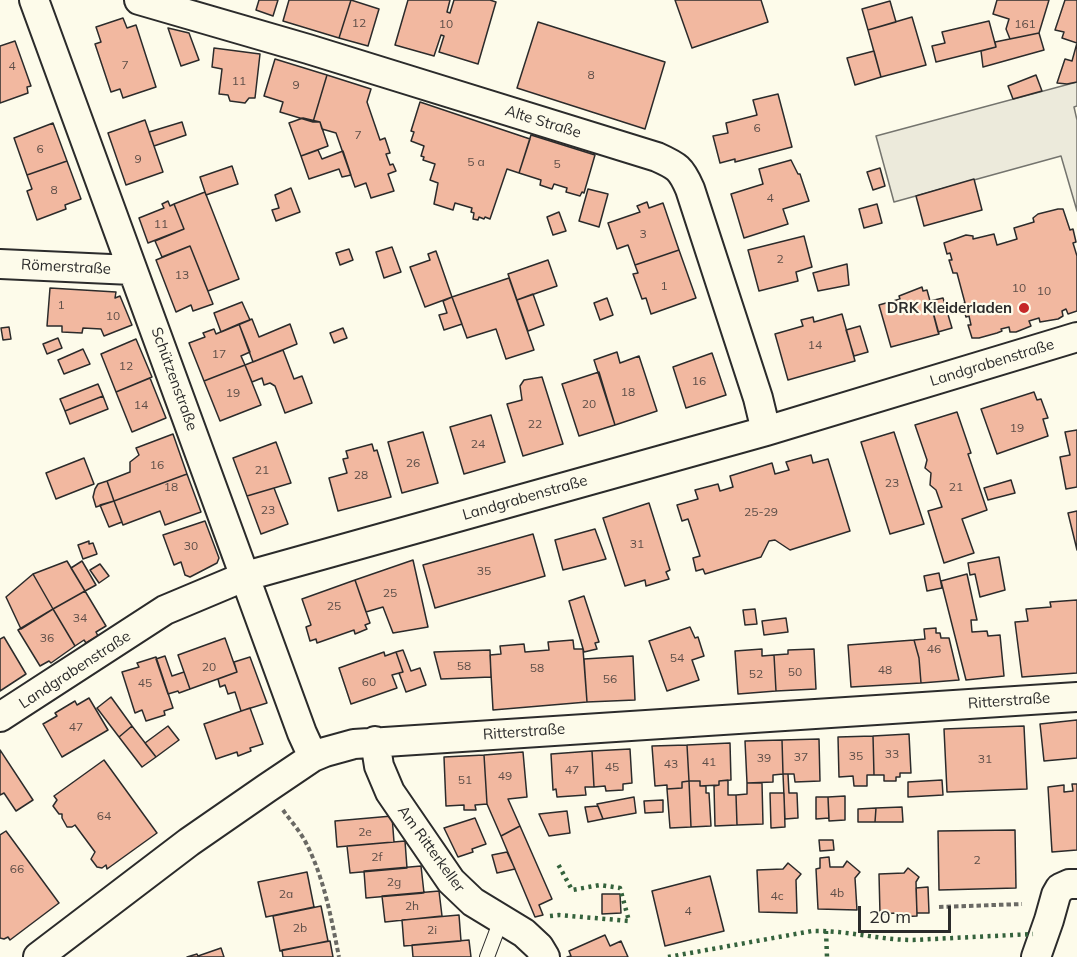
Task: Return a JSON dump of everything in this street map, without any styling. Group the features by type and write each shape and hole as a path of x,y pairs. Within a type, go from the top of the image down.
{"street":[{"name":"Schützenstraße","path":"34,0 302,733 313,757"},
{"name":"Alte Straße","path":"139,0 533,118 676,165 683,172 690,189 758,398 766,431"},
{"name":"Römerstraße","path":"0,264 132,270"},
{"name":"Landgrabenstraße","path":"0,717 165,610 246,576 766,431 1077,337"},
{"name":"Ritterstraße","path":"38,957 189,842 313,757 335,748 375,741 1077,697"},
{"name":"Am Ritterkeller","path":"375,741 379,766 390,792 441,867 463,894 532,940 545,957"},
{"path":"1036,957 1056,895 1060,888 1073,884"}],"lane":[{"path":"487,957 501,920"}],"path":[{"path":"304,839 329,904 339,957"},
{"path":"939,907 1018,904"}],"shaded area":[{"path":"1077,82 1077,106 1074,107 1077,120 1077,211 1061,156 894,202 876,136"}],"building":[{"path":"259,0 278,0 273,16 256,10"},
{"path":"289,0 351,0 339,38 283,21"},
{"path":"351,0 379,9 368,46 339,38"},
{"path":"408,0 450,0 447,12 450,13 454,0 496,2 478,64 439,52 444,36 441,35 434,56 395,45"},
{"path":"675,0 761,0 768,22 692,48"},
{"path":"997,0 1049,0 1039,33 1010,39 1006,29 1009,19 993,14"},
{"path":"1065,0 1077,0 1077,43 1062,38 1064,32 1055,30"},
{"path":"890,1 896,22 868,30 862,9"},
{"path":"912,17 926,65 881,77 868,30"},
{"path":"123,18 127,28 136,25 156,87 123,98 120,89 111,92 95,44 101,42 96,27"},
{"path":"989,21 996,47 936,62 932,46 945,43 942,32"},
{"path":"538,22 665,62 645,129 517,88"},
{"path":"168,28 189,33 199,60 181,66"},
{"path":"1039,33 1044,50 983,67 981,51 996,47 995,42"},
{"path":"15,41 31,86 27,87 28,93 0,103 0,46"},
{"path":"1077,43 1077,82 1057,83 1065,59 1072,61"},
{"path":"214,48 260,54 255,98 249,98 245,103 230,101 228,95 219,94 222,69 212,67"},
{"path":"874,51 881,77 855,85 847,58"},
{"path":"275,59 327,75 313,122 280,112 283,102 264,96"},
{"path":"327,75 371,89 367,102 380,140 385,138 390,153 386,154 390,165 393,164 396,171 388,174 394,191 371,198 366,183 355,187 336,133 322,129 320,122 313,122"},
{"path":"1036,75 1042,91 1013,99 1008,86"},
{"path":"778,94 792,147 735,162 735,159 720,163 713,136 728,133 726,123 757,115 753,100"},
{"path":"420,102 530,139 519,173 507,169 490,219 479,217 478,220 473,219 472,208 455,203 453,210 434,204 438,183 430,180 435,164 423,160 424,157 421,156 424,146 411,141 414,132 411,131"},
{"path":"303,118 320,122 328,146 301,156 289,123"},
{"path":"145,120 163,172 126,185 108,133"},
{"path":"182,122 186,135 154,146 149,132"},
{"path":"53,123 67,161 27,175 14,138"},
{"path":"531,135 595,155 584,193 582,192 580,196 566,192 567,188 554,184 552,189 540,185 541,180 519,173"},
{"path":"318,150 322,159 343,151 351,175 342,177 339,169 309,179 301,156"},
{"path":"791,160 800,174 809,201 783,209 788,224 744,238 731,194 763,184 759,169"},
{"path":"67,161 81,199 65,205 66,209 37,220 27,191 32,189 27,175"},
{"path":"232,166 238,184 206,195 200,177"},
{"path":"880,168 885,186 873,190 867,172"},
{"path":"974,179 982,210 924,226 916,196"},
{"path":"291,188 300,212 276,221 272,210 279,208 275,195"},
{"path":"588,189 608,194 599,227 579,221"},
{"path":"205,192 239,279 208,291 190,246 162,257 155,241 184,229 174,204"},
{"path":"168,201 170,206 174,204 184,229 148,243 139,218 164,208 162,204"},
{"path":"647,202 649,208 663,203 679,250 635,265 628,245 617,249 608,223 640,212 637,206"},
{"path":"877,204 882,223 864,228 859,209"},
{"path":"1063,209 1070,230 1073,229 1076,242 1073,243 1077,256 1077,311 1068,314 1066,309 1062,311 1063,316 1058,319 1040,322 1039,318 1029,321 1031,326 1016,332 1010,332 1009,327 997,333 972,338 968,325 971,325 969,316 966,317 962,304 965,303 957,273 953,273 949,260 952,260 950,253 947,254 944,243 966,235 973,236 973,239 994,234 997,245 1017,239 1014,228 1034,222 1033,218 1038,214"},
{"path":"559,212 566,231 553,235 547,217"},
{"path":"804,236 812,267 796,272 798,281 759,291 748,250"},
{"path":"190,246 213,304 193,311 191,305 176,312 156,260"},
{"path":"392,247 401,272 384,278 376,252"},
{"path":"349,249 353,260 340,265 336,253"},
{"path":"679,250 696,298 651,314 646,298 642,299 633,274 638,273 635,265"},
{"path":"436,251 452,297 425,307 410,267 430,260 428,254"},
{"path":"548,260 557,286 517,300 508,274"},
{"path":"847,264 849,285 818,291 813,273"},
{"path":"509,278 534,350 506,359 496,329 467,338 452,297"},
{"path":"922,287 923,291 927,290 939,334 891,347 879,305 900,299 899,296"},
{"path":"50,288 116,292 115,298 120,296 132,325 104,336 101,329 83,328 82,333 62,332 62,326 47,326"},
{"path":"533,294 544,325 528,331 517,300"},
{"path":"452,297 462,324 444,330 439,315 447,313 443,301"},
{"path":"607,298 613,315 600,320 594,303"},
{"path":"943,298 952,328 938,332 930,301"},
{"path":"242,302 250,320 221,332 214,313"},
{"path":"842,314 855,361 788,380 775,334 803,326 801,320 813,317 814,322"},
{"path":"252,319 259,337 290,324 297,344 253,362 239,324"},
{"path":"239,324 250,352 241,356 245,365 204,381 189,343 205,337 203,333 214,329 216,334"},
{"path":"860,326 868,352 854,356 846,330"},
{"path":"9,327 11,339 3,340 1,328"},
{"path":"343,328 347,338 334,343 330,333"},
{"path":"58,338 62,348 47,354 43,344"},
{"path":"136,339 152,377 116,392 101,354"},
{"path":"83,349 90,364 64,374 58,360"},
{"path":"283,350 294,379 302,376 312,403 285,413 275,386 270,383 264,385 262,378 252,382 245,365"},
{"path":"617,352 620,363 639,356 657,411 615,425 594,360"},
{"path":"712,353 726,395 686,408 673,367"},
{"path":"245,365 261,405 220,421 204,381"},
{"path":"599,372 615,425 579,436 562,384"},
{"path":"542,377 563,444 523,456 507,404 522,400 520,386 524,380"},
{"path":"150,378 166,418 132,432 116,392"},
{"path":"98,384 103,396 65,411 60,399"},
{"path":"1034,392 1037,400 1041,399 1048,418 1043,419 1048,436 997,454 981,409"},
{"path":"103,396 108,409 70,424 65,411"},
{"path":"957,412 987,510 962,519 974,553 944,563 928,511 942,507 936,490 930,485 931,473 925,468 927,460 915,425"},
{"path":"491,415 505,462 464,474 450,427"},
{"path":"1077,430 1077,487 1066,489 1060,457 1070,455 1065,432"},
{"path":"423,432 438,483 402,493 388,442"},
{"path":"894,432 924,524 890,534 861,442"},
{"path":"173,434 187,474 114,501 107,481 130,472 130,462 139,455 136,448"},
{"path":"276,442 291,483 247,496 233,458"},
{"path":"372,444 374,451 377,450 391,497 338,511 329,478 347,473 343,459 348,458 346,451"},
{"path":"811,455 813,463 828,459 850,531 790,550 775,540 769,541 761,557 705,574 703,569 696,571 693,558 700,556 688,519 682,521 677,505 698,499 695,490 718,484 720,491 733,487 730,476 772,463 775,474 789,470 786,462"},
{"path":"84,458 94,484 56,499 46,473"},
{"path":"187,474 201,512 165,525 160,511 123,525 114,501"},
{"path":"1011,480 1015,493 988,500 984,488"},
{"path":"107,481 114,501 96,507 93,497 95,489 98,484"},
{"path":"274,488 288,524 261,534 247,496"},
{"path":"114,501 122,522 109,527 100,505"},
{"path":"649,503 670,570 666,572 669,579 646,586 645,580 625,586 603,518"},
{"path":"1077,511 1077,550 1068,513"},
{"path":"205,521 219,558 217,563 190,577 185,575 181,562 174,565 163,535"},
{"path":"595,529 606,559 563,570 555,540"},
{"path":"533,534 545,576 435,608 423,565"},
{"path":"89,541 89,544 93,543 97,554 83,559 78,545"},
{"path":"999,557 1005,590 980,597 975,574 970,575 968,563"},
{"path":"413,560 428,627 393,633 383,607 366,612 355,580"},
{"path":"67,561 85,591 53,609 33,574"},
{"path":"82,561 96,585 85,591 71,568"},
{"path":"100,564 109,576 99,583 90,570"},
{"path":"939,573 942,588 927,591 924,576"},
{"path":"33,574 53,609 21,629 6,597"},
{"path":"967,574 977,620 971,620 972,632 987,631 988,636 1000,635 1004,676 966,680 941,581"},
{"path":"355,580 370,623 365,625 367,629 355,634 354,630 317,643 316,639 310,641 306,627 311,625 302,599"},
{"path":"85,591 106,626 96,632 98,636 86,643 84,640 75,646 53,609"},
{"path":"584,596 599,642 595,643 597,649 584,652 569,601"},
{"path":"1077,600 1077,673 1022,677 1015,622 1028,621 1026,609 1051,607 1050,602"},
{"path":"53,609 75,646 51,663 49,661 40,666 18,630"},
{"path":"755,609 757,624 745,625 743,610"},
{"path":"786,618 788,632 764,635 762,621"},
{"path":"690,627 695,638 698,637 704,656 692,660 699,680 667,691 649,641"},
{"path":"936,628 936,633 940,633 941,638 949,638 959,680 921,683 919,658 914,640 925,639 924,629"},
{"path":"4,637 26,674 0,691 0,639"},
{"path":"225,638 237,672 190,689 178,655"},
{"path":"573,640 574,649 583,649 587,702 493,710 490,655 501,654 500,646 524,644 525,652 549,650 548,642"},
{"path":"914,640 919,658 921,683 851,687 848,645"},
{"path":"762,649 762,656 774,655 776,691 738,694 735,651"},
{"path":"814,649 816,689 776,691 774,655 788,654 788,650"},
{"path":"403,650 411,671 420,668 426,685 406,692 399,673 403,672 396,652"},
{"path":"490,650 491,677 441,679 434,652"},
{"path":"384,652 385,656 396,652 403,672 392,675 397,688 351,704 339,668"},
{"path":"165,656 172,676 184,672 190,689 168,694 156,659"},
{"path":"633,656 635,700 587,702 584,659"},
{"path":"156,657 173,708 164,711 165,715 146,721 142,710 135,713 122,672 139,667 137,663"},
{"path":"250,657 267,703 241,711 235,692 228,694 225,685 220,687 218,679 237,672 234,662"},
{"path":"111,697 132,726 119,737 97,708"},
{"path":"89,698 108,730 62,757 43,724 57,716 55,713 75,701 77,705"},
{"path":"250,708 263,744 250,748 251,751 238,756 237,752 216,759 204,724"},
{"path":"1077,720 1077,758 1044,761 1040,724"},
{"path":"132,726 156,757 142,767 119,737"},
{"path":"168,726 179,740 156,757 145,743"},
{"path":"1024,726 1027,789 947,792 944,729"},
{"path":"909,734 911,773 900,773 896,781 884,781 884,775 874,775 873,736"},
{"path":"873,736 874,775 867,775 867,786 854,786 853,776 839,777 838,737"},
{"path":"819,739 820,781 795,782 794,774 783,774 782,740"},
{"path":"782,740 783,774 773,775 773,782 747,783 745,741"},
{"path":"730,743 731,780 719,781 719,785 700,786 700,781 689,781 687,745"},
{"path":"687,745 689,781 682,782 682,788 667,789 667,785 655,786 652,746"},
{"path":"630,749 632,783 623,784 623,790 606,791 605,786 594,787 592,751"},
{"path":"0,750 33,800 16,811 4,793 0,795"},
{"path":"592,751 594,787 585,787 586,795 557,797 556,789 553,790 551,754"},
{"path":"523,752 527,797 508,799 520,826 501,836 487,804 484,755"},
{"path":"484,755 487,804 475,805 476,810 464,810 464,805 446,806 444,757"},
{"path":"104,760 157,833 107,869 106,865 102,868 97,867 91,859 95,852 75,825 67,827 62,814 59,814 53,806 57,800 54,796"},
{"path":"783,774 788,774 789,793 797,793 798,818 785,819"},
{"path":"728,780 728,795 736,795 737,825 715,826 714,786 719,785 719,781"},
{"path":"942,780 943,795 908,797 908,782"},
{"path":"689,781 691,827 670,828 667,789 682,788 682,782"},
{"path":"689,781 700,781 700,786 706,786 706,793 709,793 711,826 691,827"},
{"path":"747,783 762,783 763,824 737,825 736,795 747,794"},
{"path":"1072,784 1077,784 1077,850 1052,852 1048,787 1064,785 1064,792 1073,791"},
{"path":"770,793 784,793 785,827 771,828"},
{"path":"845,796 845,820 829,821 828,797"},
{"path":"634,797 636,813 603,819 597,804"},
{"path":"816,797 828,797 829,818 816,819"},
{"path":"663,800 663,812 645,813 644,801"},
{"path":"598,806 603,819 588,822 585,807"},
{"path":"902,807 903,822 875,822 876,808"},
{"path":"876,808 875,822 858,822 858,809"},
{"path":"567,811 570,833 549,836 539,814"},
{"path":"392,816 394,842 337,847 335,821"},
{"path":"475,818 486,844 458,857 444,828"},
{"path":"520,826 552,899 539,905 543,915 535,917 501,836"},
{"path":"1015,830 1016,888 939,890 938,831"},
{"path":"6,831 59,903 10,940 8,937 0,938 0,835"},
{"path":"819,840 833,840 834,850 820,851"},
{"path":"405,841 407,868 350,873 347,846"},
{"path":"507,852 515,869 497,873 492,855"},
{"path":"829,857 830,867 843,867 847,861 860,872 855,878 857,910 818,909 816,869 820,868 820,858"},
{"path":"788,863 801,874 796,880 797,913 759,912 757,870 783,869"},
{"path":"421,866 424,893 366,898 364,871"},
{"path":"908,868 919,877 916,882 917,916 897,917 897,913 880,914 879,874 904,873"},
{"path":"307,872 314,907 266,917 258,882"},
{"path":"710,876 724,931 665,946 652,891"},
{"path":"928,887 929,913 917,913 916,888"},
{"path":"439,891 442,916 385,922 382,896"},
{"path":"602,894 620,894 621,913 602,914"},
{"path":"321,906 328,941 280,951 273,916"},
{"path":"459,915 461,941 404,946 402,920"},
{"path":"605,935 610,946 621,941 628,957 567,957 571,956 569,951"},
{"path":"469,940 471,957 413,957 412,945"},
{"path":"330,941 333,957 283,957 282,950"},
{"path":"221,948 224,957 187,957 197,954 198,956"}],"hedge":[{"path":"550,916 629,921 620,888 600,885 572,890 558,864"},
{"path":"668,957 812,931 913,940 1033,934"},
{"path":"826,931 827,957"}],"place":[{"name":"DRK Kleiderladen","path":"1024,308"}]}
